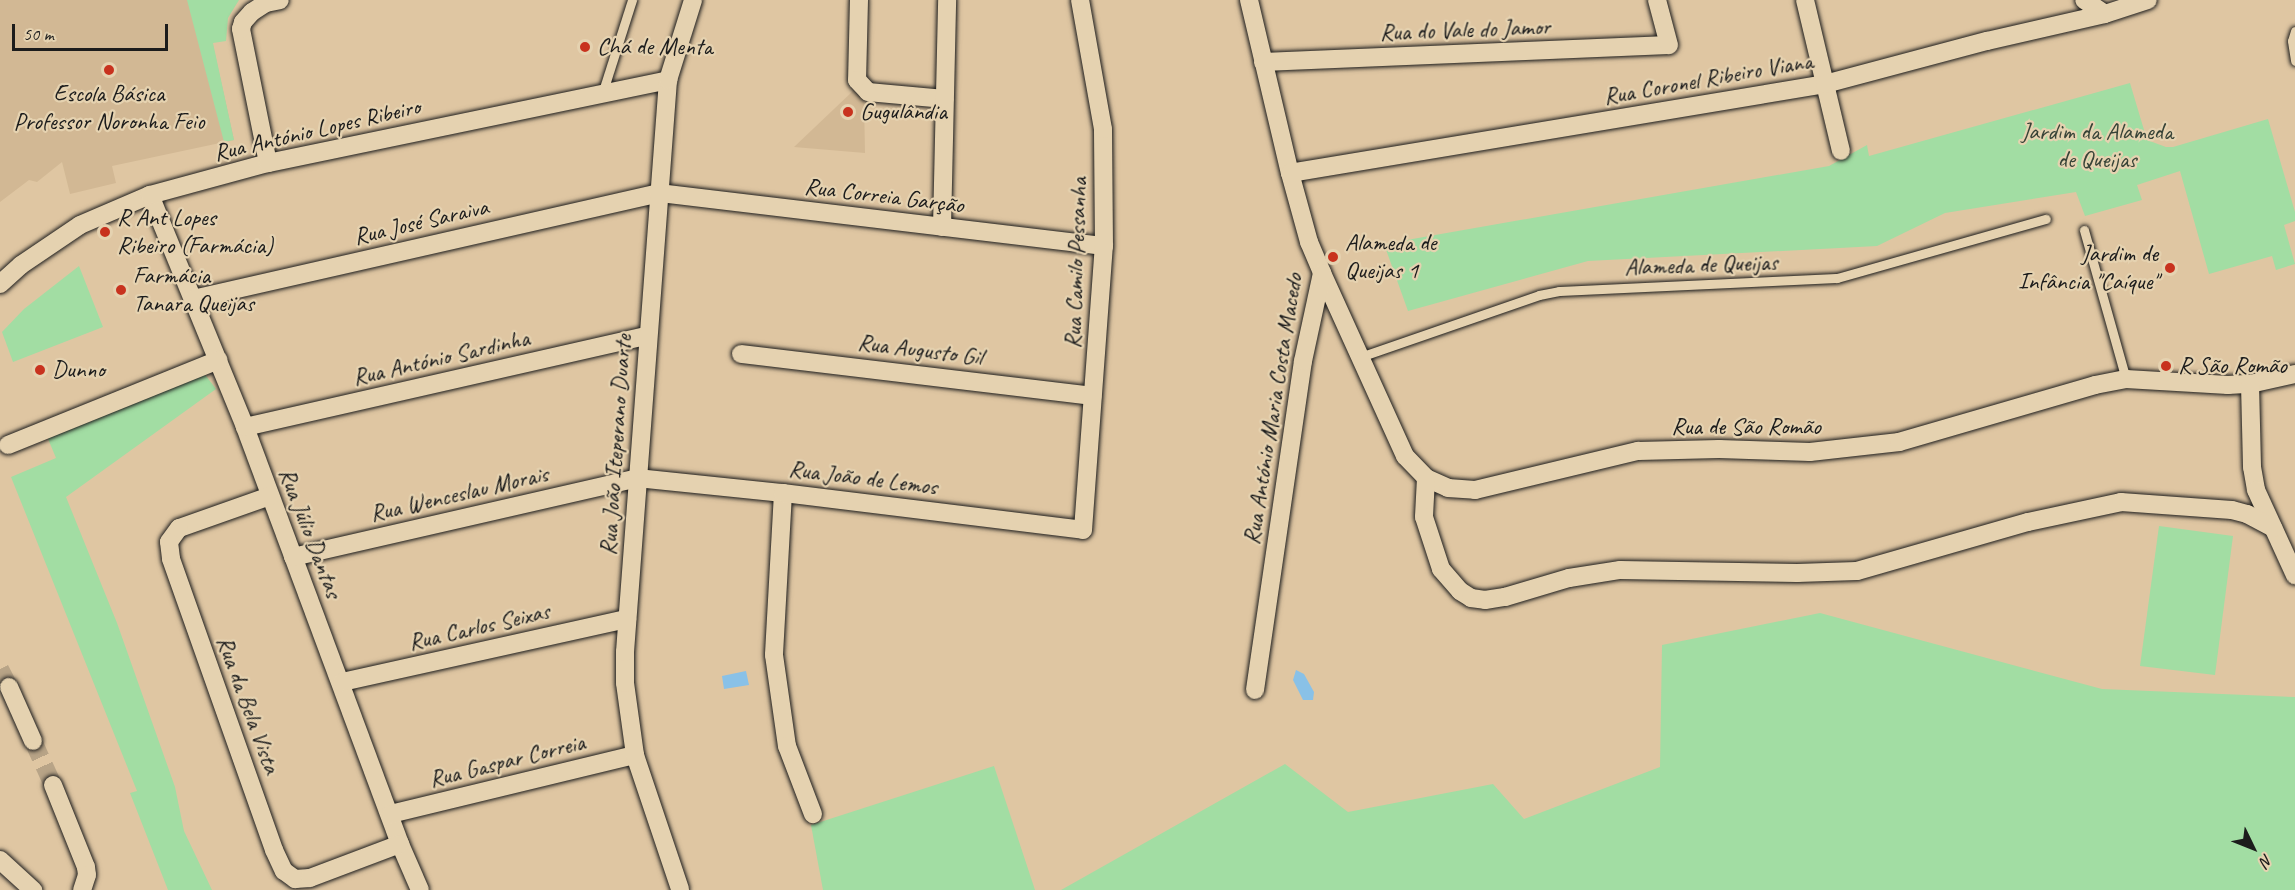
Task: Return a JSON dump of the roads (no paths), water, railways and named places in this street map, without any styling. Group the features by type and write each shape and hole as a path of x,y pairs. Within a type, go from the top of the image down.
{"street":[{"path":"268,163 241,29 243,22 252,12 266,3 280,0"},
{"name":"Rua João Iteperano Duarte","path":"680,889 635,755 625,683 627,619 647,336 668,80 693,0"},
{"path":"859,0 857,80 868,92 945,99"},
{"path":"942,227 948,0"},
{"name":"Rua Camilo Pessanha","path":"1080,0 1103,129 1104,246 1083,530"},
{"name":"Rua António Maria Costa Macedo","path":"1249,0 1290,173 1309,242 1322,273 1303,361 1255,690"},
{"name":"Rua do Vale do Jamor","path":"1263,62 1669,45 1657,0"},
{"path":"1805,0 1841,151"},
{"path":"2084,0 2105,14"},
{"name":"Rua Coronel Ribeiro Viana","path":"1290,173 1825,84 1987,41 2105,14 2148,0"},
{"name":"Rua António Lopes Ribeiro","path":"0,284 27,261 80,225 150,195 268,163 668,80"},
{"name":"Rua Correia Garção","path":"659,193 1104,246"},
{"name":"Rua José Saraiva","path":"193,298 659,193"},
{"name":"Rua Júlio Dantas","path":"150,195 245,427 342,682 400,844 420,890"},
{"name":"Rua de São Romão","path":"1322,273 1405,456 1426,478 1448,488 1466,491 1638,451 1719,449 1810,452 1899,442 2095,385 2126,379 2206,385 2250,384 2295,374"},
{"name":"Rua António Sardinha","path":"245,427 647,336"},
{"name":"Rua Augusto Gil","path":"741,354 1093,396"},
{"path":"8,445 218,360"},
{"path":"2250,384 2252,466 2256,490 2295,574"},
{"name":"Rua João de Lemos","path":"637,478 783,493 1083,530"},
{"name":"Rua Wenceslau Morais","path":"293,557 637,478"},
{"path":"1426,478 1424,517 1441,569 1460,591 1471,598 1485,600 1505,597 1569,578 1620,570 1806,573 1857,571 2028,522 2121,502 2232,510 2247,514 2273,528"},
{"path":"783,493 774,655 787,746 813,814"},
{"name":"Rua da Bela Vista","path":"270,496 179,528 170,542 171,559 274,850 284,871 295,879 310,878 400,844"},
{"name":"Rua Carlos Seixas","path":"342,682 627,619"},
{"path":"9,687 33,741"},
{"name":"Rua Gaspar Correia","path":"391,814 635,755"},
{"path":"53,785 86,867 87,875 82,890"},
{"path":"0,860 33,890"}],"lane":[{"path":"602,94 632,0"},
{"path":"2295,31 2292,41 2295,61"},
{"name":"Alameda de Queijas","path":"1360,357 1539,295 1559,291 1837,279 2046,219"},
{"path":"2084,230 2126,379"}],"water":[{"path":"1296,670 1304,674 1314,692 1313,700 1303,700 1293,680"},
{"path":"746,671 749,685 724,689 722,676"}],"tunnel":[{"path":"0,669 9,687"},
{"path":"33,741 53,785"}],"place":[{"name":"Chá de Menta","path":"585,47"},
{"name":"Escola Básica Professor Noronha Feio","path":"109,70"},
{"name":"Gugulândia","path":"848,112"},
{"name":"R Ant Lopes Ribeiro (Farmácia)","path":"105,232"},
{"name":"Alameda de Queijas 1","path":"1333,257"},
{"name":"Jardim de Infância \"Caíque\"","path":"2170,268"},
{"name":"Farmácia Tanara Queijas","path":"121,290"},
{"name":"R São Romão","path":"2166,366"},
{"name":"Dunno","path":"40,370"}],"park label":[{"name":"Jardim da Alameda de Queijas","path":"2097,146"}]}
